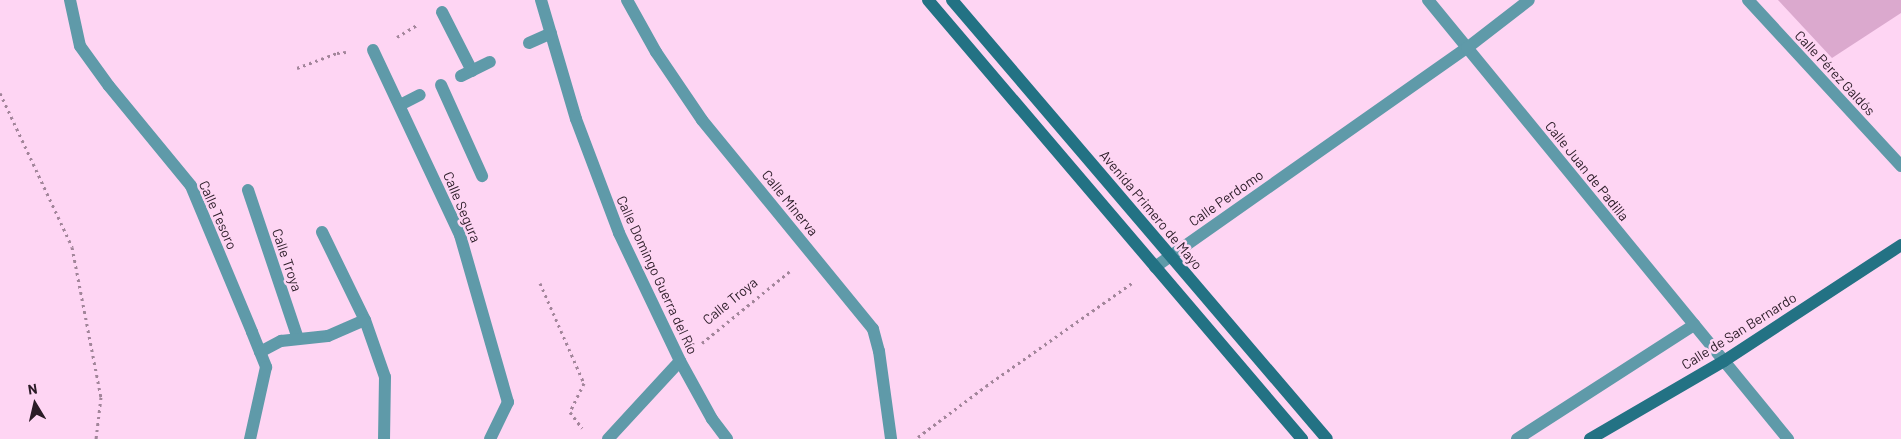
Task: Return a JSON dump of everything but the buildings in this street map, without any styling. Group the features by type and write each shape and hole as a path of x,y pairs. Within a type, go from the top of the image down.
{"street":[{"name":"Calle Tesoro","path":"70,0 80,46 109,86 190,186 266,366 250,439"},
{"name":"Calle Domingo Guerra del Río","path":"542,0 576,119 619,233 680,361 712,419 727,439"},
{"name":"Calle Minerva","path":"627,0 656,52 702,120 872,329 879,351 891,439"},
{"path":"928,0 1302,439"},
{"name":"Avenida Primero de Mayo","path":"952,0 1327,439"},
{"name":"Calle Juan de Padilla","path":"1428,0 1788,439"},
{"name":"Calle Perdomo","path":"1155,267 1467,48 1529,0"},
{"name":"Calle Pérez Galdós","path":"1748,0 1901,166"},
{"path":"442,12 466,74 490,62"},
{"path":"529,43 551,33"},
{"name":"Calle Segura","path":"373,50 460,235 508,402 490,439"},
{"path":"441,85 482,176"},
{"path":"400,105 420,95"},
{"name":"Calle Troya","path":"248,190 298,339"},
{"path":"322,232 365,320 384,378 384,439"},
{"name":"Calle de San Bernardo","path":"1590,439 1724,361 1901,244"},
{"path":"260,352 281,340 328,336 365,320"},
{"path":"1517,439 1694,325"},
{"path":"608,439 680,361"}],"path":[{"path":"0,93 72,246 101,397 96,439"},
{"name":"Calle Troya","path":"680,361 812,254"},
{"path":"915,439 986,386 1155,267"},
{"path":"540,283 584,383 570,412 585,432"}],"shaded area":[{"path":"1778,0 1901,0 1901,13 1832,58"}]}
